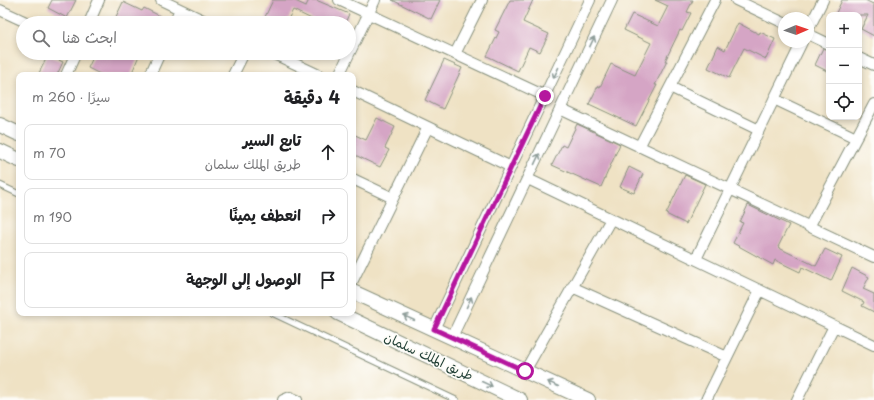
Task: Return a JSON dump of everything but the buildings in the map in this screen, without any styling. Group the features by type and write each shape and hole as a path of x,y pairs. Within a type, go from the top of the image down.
{"main road":[{"path":"0,125 16,133"},
{"path":"0,151 16,159"},
{"name":"طريق الملك سلمان","path":"356,293 588,400"},
{"name":"طريق الملك سلمان","path":"344,316 520,400"}],"street":[{"path":"92,16 99,0"},
{"path":"161,0 194,16"},
{"path":"339,0 545,96"},
{"path":"356,40 375,0"},
{"path":"455,54 482,0"},
{"path":"434,329 590,0"},
{"path":"452,337 612,0"},
{"path":"639,146 715,0"},
{"path":"736,0 778,20"},
{"path":"814,18 823,0"},
{"path":"177,16 180,9"},
{"path":"0,10 16,17"},
{"path":"814,37 826,43"},
{"path":"696,259 799,48"},
{"path":"862,59 874,65"},
{"path":"67,72 73,60"},
{"path":"151,72 157,60"},
{"path":"234,72 240,60"},
{"path":"287,60 313,72"},
{"path":"341,72 347,60"},
{"path":"670,87 759,130"},
{"path":"356,92 511,166"},
{"path":"774,99 856,138"},
{"path":"809,226 874,104"},
{"path":"560,109 874,257"},
{"path":"356,274 428,127"},
{"path":"528,178 874,345"},
{"path":"356,180 393,198"},
{"path":"525,371 611,219"},
{"path":"572,287 727,357"},
{"path":"706,400 760,290"},
{"path":"797,400 834,326"},
{"path":"283,400 290,397 297,400"}],"lane":[{"path":"0,185 16,193"},
{"path":"278,316 456,400"}],"route":[{"path":"525,371 434,329 545,96"}]}
